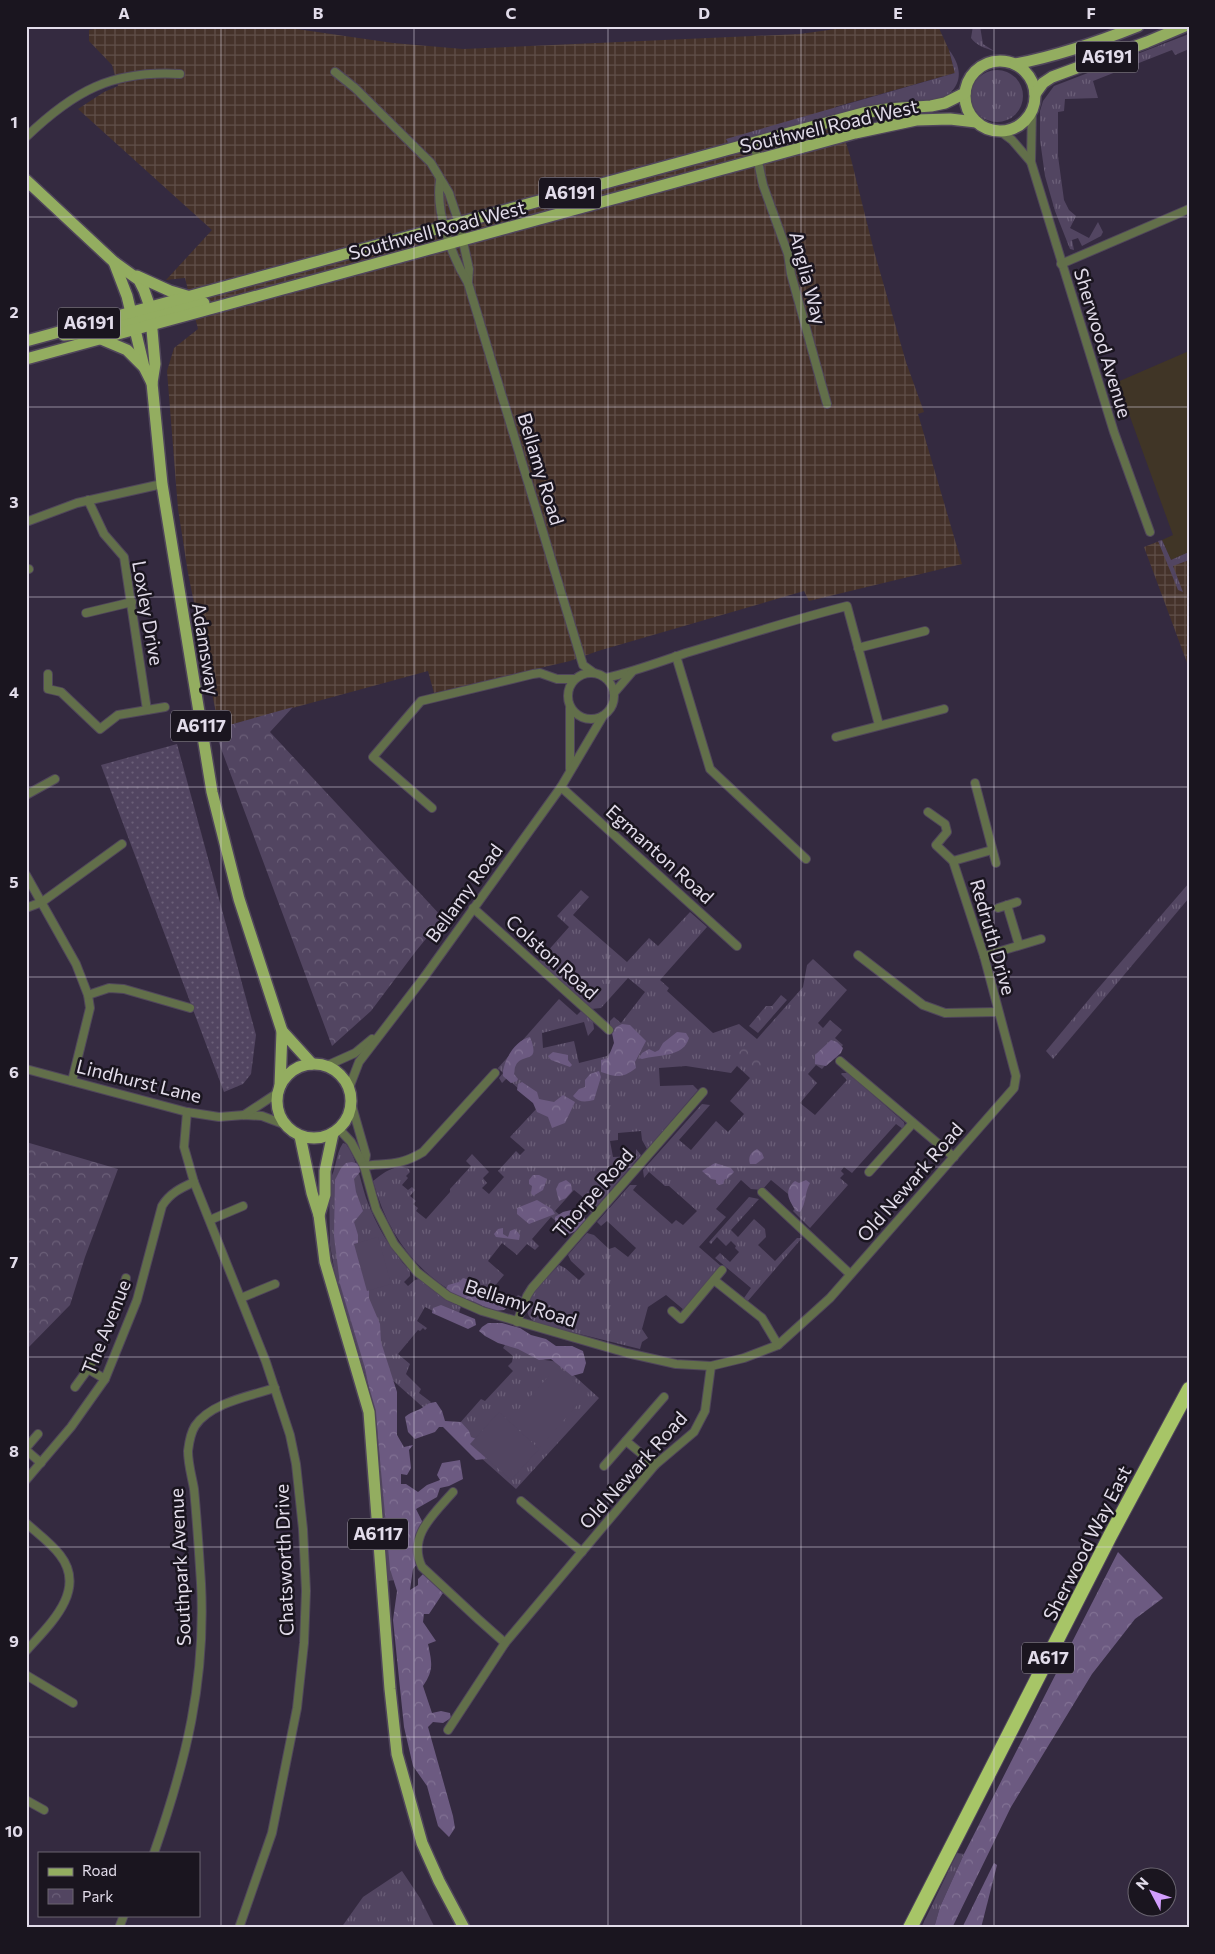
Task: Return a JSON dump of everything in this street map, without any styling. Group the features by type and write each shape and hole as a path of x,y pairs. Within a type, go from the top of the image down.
{"highway":[{"name":"Sherwood Way East","path":"910,1928 1110,1536 1189,1389"}],"main road":[{"name":"A6191","path":"1015,64 1046,58 1087,46 1138,26"},
{"name":"A6191","path":"1035,94 1043,83 1052,77 1185,26"},
{"path":"996,61 1015,64 1029,77 1035,94 1032,109 1027,118 1010,130 1000,131 991,130 976,122 965,104 964,93 971,76 986,63 996,61"},
{"name":"Southwell Road West","path":"151,316 189,296 863,113 887,109 931,106 945,103 964,93"},
{"name":"Southwell Road West","path":"26,341 47,335 133,321 250,298 855,133 916,120 950,119 976,122"},
{"name":"A6117","path":"26,180 114,262 132,273 143,286 151,316"},
{"name":"A6117","path":"114,262 133,321"},
{"path":"132,273 170,291 189,296"},
{"path":"133,321 147,322 151,316"},
{"name":"Adamsway","path":"151,316 155,364 152,382 162,484 212,792 240,899 282,1031 280,1089"},
{"name":"Southwell Road West","path":"26,359 101,339 133,321"},
{"name":"Adamsway","path":"133,321 144,367 152,382"},
{"path":"101,339 127,350 144,367"},
{"name":"Adamsway","path":"282,1031 312,1064"},
{"path":"280,1089 293,1071 312,1064 326,1066 340,1074 349,1088 352,1106"},
{"name":"A6117","path":"280,1089 277,1104 279,1113 286,1125"},
{"name":"A6117","path":"319,1215 325,1195 325,1171 336,1131 346,1120 352,1106"},
{"path":"286,1125 300,1136 311,1138 322,1138 336,1131"},
{"name":"A6117","path":"300,1136 312,1193 319,1215 325,1262 369,1412 390,1689 397,1754 422,1842 439,1881 464,1928"}],"street":[{"name":"Bellamy Road","path":"336,72 355,88 431,163 440,181 449,193 459,222 469,269 468,283"},
{"path":"26,137 62,105 100,84 142,74 180,74"},
{"name":"Sherwood Avenue","path":"1032,109 1031,162 1114,432 1150,532"},
{"name":"Sherwood Avenue","path":"1000,131 1012,140 1031,162"},
{"name":"Anglia Way","path":"754,143 763,185 788,254 793,283 827,404"},
{"name":"Bellamy Road","path":"440,181 438,194 450,244 459,269 468,283 583,665"},
{"path":"1062,264 1189,209"},
{"path":"26,522 88,500 162,484"},
{"name":"Loxley Drive","path":"88,500 104,534 124,557 147,710"},
{"path":"86,613 132,602"},
{"path":"606,678 632,672 676,656 786,622 846,606 879,725"},
{"path":"858,648 925,631"},
{"path":"676,656 710,769 806,859"},
{"path":"557,679 567,697 570,708 577,715 585,719 603,716 610,710 614,692 606,678 594,673 583,665 570,686 567,697"},
{"path":"614,692 632,672"},
{"path":"432,808 373,757 421,701 533,674 548,675 557,679 576,678 587,673 594,673"},
{"path":"48,674 48,689 61,692 100,729 118,715 165,708"},
{"name":"Bellamy Road","path":"570,708 570,771"},
{"path":"836,737 944,710"},
{"name":"Bellamy Road","path":"349,1088 359,1062 425,976 561,787 603,716"},
{"path":"26,795 55,779"},
{"path":"975,783 996,863"},
{"name":"Egmanton Road","path":"561,787 737,946"},
{"name":"Redruth Drive","path":"928,812 945,824 947,832 936,845 953,861 984,956 1016,1076 1014,1088"},
{"path":"26,908 42,902 122,844"},
{"path":"953,861 992,850"},
{"path":"26,875 76,964 88,995 90,1008 72,1081"},
{"path":"998,908 1017,902"},
{"path":"1007,905 1020,945"},
{"name":"Colston Road","path":"473,908 609,1030"},
{"path":"984,956 1041,938"},
{"path":"858,955 923,1005 945,1013 998,1012"},
{"path":"88,995 110,988 124,989 190,1008"},
{"name":"Bellamy Road","path":"326,1066 355,1053 382,1032"},
{"path":"840,1061 954,1157"},
{"name":"Lindhurst Lane","path":"26,1069 186,1112 219,1116 262,1116 286,1125"},
{"path":"364,1166 399,1163 423,1152 495,1073"},
{"name":"Old Newark Road","path":"448,1730 505,1643 655,1466 694,1432 705,1411 711,1366 744,1358 778,1345 830,1298 1014,1088"},
{"path":"244,1115 280,1089"},
{"name":"Thorpe Road","path":"517,1322 532,1288 703,1092"},
{"name":"Bellamy Road","path":"352,1106 366,1154 364,1166"},
{"name":"Chatsworth Drive","path":"186,1112 184,1147 194,1182 241,1298 275,1388 290,1435 296,1464 303,1529 306,1591 304,1643 297,1708 272,1833 239,1928"},
{"path":"869,1172 913,1123"},
{"name":"Bellamy Road","path":"336,1131 352,1142 364,1166 376,1209 385,1229 405,1259 417,1272 448,1296 482,1311 517,1322 652,1360 686,1366 711,1366"},
{"name":"The Avenue","path":"26,1480 71,1427 105,1379 137,1300 162,1206 167,1197 178,1189 194,1182"},
{"path":"762,1192 850,1274"},
{"path":"210,1220 243,1206"},
{"path":"672,1311 681,1319 722,1270"},
{"path":"117,1309 126,1278"},
{"path":"714,1280 762,1318 778,1345"},
{"path":"241,1298 275,1284"},
{"path":"122,1294 137,1300"},
{"path":"75,1387 100,1348"},
{"path":"88,1369 105,1379"},
{"name":"Southpark Avenue","path":"154,1852 174,1794 186,1748 199,1682 202,1616 194,1487 188,1453 190,1438 195,1426 204,1415 216,1408 275,1388"},
{"path":"604,1466 664,1397"},
{"path":"38,1434 26,1449 41,1463"},
{"path":"626,1441 655,1466"},
{"path":"453,1492 423,1528 416,1552 422,1567 505,1643"},
{"path":"521,1501 582,1552"},
{"path":"26,1522 59,1553 66,1563 69,1574 69,1590 61,1610 26,1651"},
{"path":"26,1675 73,1704"},
{"path":"26,1800 44,1810"},
{"path":"118,1928 124,1916"}],"shaded area":[{"path":"110,26 276,26 393,43 463,49 800,34 857,26 938,26 949,50 955,73 835,107 906,362 924,412 918,414 962,564 809,601 804,591 598,651 570,661 434,693 428,671 219,728 188,573 178,509 167,371 174,348 198,329 185,278 166,280 212,230 78,109 104,92 118,86 112,65 89,41 89,30"},
{"path":"1189,351 1189,552 1171,560 1162,540 1173,535 1129,414 1117,392 1115,383"},
{"path":"1162,540 1171,560 1189,552 1189,668 1144,547"}],"green space":[{"path":"973,26 980,26 983,44 994,51 984,48 973,41 971,38"},
{"path":"1189,34 1189,49 1175,55 1172,50 1093,81 1098,98 1065,99 1064,111 1058,112 1058,156 1064,200 1069,210 1076,216 1070,228 1089,238 1098,222 1103,232 1101,236 1082,246 1078,238 1072,240 1074,250 1070,249 1055,211 1045,176 1040,140 1040,111 1043,101 1054,86"},
{"path":"949,50 956,61 959,72 954,89 944,97 926,101 900,101 872,106 729,144 726,139 955,73"},
{"path":"997,70 1011,74 1019,82 1023,96 1019,110 1011,118 997,122 983,118 975,110 971,96 975,82 983,74"},
{"path":"1162,540 1171,560 1189,552 1189,560 1173,566 1183,592 1178,590 1158,541"},
{"path":"293,707 270,732 443,918 371,1011 332,1046 216,735 219,728"},
{"path":"177,744 256,1035 251,1074 243,1084 224,1092 101,765"},
{"path":"1189,883 1189,898 1053,1059 1046,1051"},
{"path":"581,890 589,897 573,915 627,962 649,938 658,946 690,912 707,927 660,980 669,988 667,991 713,1033 739,1024 757,1039 803,987 807,965 813,959 847,990 818,1023 823,1028 830,1020 842,1030 835,1038 843,1045 822,1069 816,1065 808,1074 817,1083 800,1103 815,1115 847,1080 841,1074 848,1073 904,1122 905,1127 903,1129 896,1124 852,1173 844,1167 841,1171 844,1174 840,1178 848,1185 810,1228 793,1211 799,1203 771,1180 762,1190 751,1189 741,1180 716,1209 726,1217 699,1247 722,1267 684,1310 666,1295 648,1307 642,1329 648,1338 642,1342 640,1349 539,1324 530,1318 527,1311 529,1303 539,1286 559,1265 579,1280 585,1274 571,1261 568,1255 587,1233 594,1235 609,1249 615,1247 628,1257 636,1248 607,1221 601,1226 597,1222 630,1185 637,1185 633,1190 672,1224 676,1220 683,1225 697,1211 669,1186 665,1186 649,1172 644,1178 643,1170 702,1104 710,1105 679,1140 691,1150 716,1121 728,1132 744,1114 730,1101 750,1078 737,1066 731,1073 686,1066 659,1068 660,1086 693,1085 698,1090 647,1149 642,1140 641,1131 618,1133 618,1140 610,1141 613,1157 636,1156 636,1149 641,1155 591,1213 590,1211 594,1206 574,1190 555,1211 575,1228 571,1234 551,1217 532,1239 539,1246 535,1250 527,1244 517,1255 502,1243 488,1261 504,1275 493,1288 511,1303 518,1295 522,1297 517,1310 507,1307 496,1311 473,1302 451,1291 416,1263 402,1246 391,1226 373,1181 394,1168 404,1167 409,1169 410,1172 406,1176 408,1178 402,1185 408,1190 412,1187 415,1190 410,1196 416,1201 413,1204 418,1208 416,1211 426,1219 471,1166 466,1161 472,1154 489,1172 483,1178 487,1183 482,1188 489,1194 504,1177 498,1171 516,1151 520,1155 525,1150 510,1137 538,1107 507,1078 502,1083 499,1078 503,1073 498,1068 559,999 577,1015 581,1011 593,1021 594,1029 588,1036 584,1022 542,1033 543,1048 574,1041 579,1063 607,1056 623,1038 610,1025 610,1021 614,1017 621,1023 645,992 628,978 601,1008 591,1009 538,962 569,927 557,916"},
{"path":"781,995 787,1000 758,1033 749,1026 766,1006 772,1006"},
{"path":"622,1024 630,1025 646,1041 635,1062 636,1068 627,1074 619,1076 601,1072 601,1060 608,1058 614,1043 612,1033 616,1027"},
{"path":"677,1032 686,1033 689,1038 682,1049 670,1054 639,1058 642,1053 649,1049 655,1052 659,1050 663,1043"},
{"path":"530,1037 533,1046 532,1055 519,1061 516,1065 514,1074 518,1079 511,1083 503,1076 507,1058 519,1042"},
{"path":"831,1040 837,1042 843,1048 841,1053 826,1066 815,1064 815,1055"},
{"path":"748,1042 770,1061 761,1073 755,1068 739,1066 738,1053"},
{"path":"553,1052 568,1055 568,1060 572,1065 570,1067 551,1060 548,1056"},
{"path":"599,1071 601,1077 594,1100 583,1101 575,1098 573,1096 579,1089 585,1087 585,1080 590,1074"},
{"path":"522,1082 537,1092 539,1099 554,1102 563,1095 575,1102 565,1123 552,1128 548,1117 537,1112 533,1103 517,1090 518,1084"},
{"path":"26,1142 118,1169 85,1257 70,1305 26,1350"},
{"path":"343,1143 346,1144 353,1156 374,1218 396,1254 410,1271 410,1276 404,1282 408,1286 419,1279 446,1300 461,1307 457,1318 443,1316 425,1307 417,1321 427,1328 425,1330 423,1328 420,1331 418,1330 398,1354 410,1364 406,1374 421,1389 419,1393 431,1402 425,1409 389,1377 400,1579 388,1581 377,1443 366,1378 335,1274 330,1245 329,1181"},
{"path":"757,1149 764,1158 756,1164 750,1164 750,1155"},
{"path":"346,1163 359,1164 360,1172 354,1179 356,1192 363,1211 354,1222 358,1235 358,1250 369,1283 369,1298 380,1324 381,1342 397,1392 397,1435 404,1447 413,1445 409,1450 411,1468 407,1475 401,1474 401,1484 406,1484 418,1492 427,1485 440,1480 437,1475 442,1463 460,1460 463,1479 440,1488 437,1497 416,1509 423,1523 418,1563 413,1569 410,1590 418,1585 418,1579 425,1572 447,1587 429,1614 424,1614 423,1622 436,1641 428,1644 431,1666 423,1686 432,1713 441,1711 450,1713 451,1718 443,1723 433,1722 428,1727 453,1816 455,1828 449,1837 438,1826 427,1786 413,1766 404,1727 393,1620 397,1591 390,1569 377,1427 365,1368 340,1284 334,1236 335,1180 341,1168"},
{"path":"715,1163 731,1168 734,1172 725,1179 723,1184 719,1185 716,1183 716,1180 711,1179 702,1171"},
{"path":"533,1175 539,1175 547,1179 543,1190 533,1196 529,1180"},
{"path":"566,1180 571,1184 572,1191 566,1198 559,1201 556,1189 559,1183"},
{"path":"806,1180 810,1183 804,1205 800,1212 796,1211 788,1196 789,1188 795,1181 799,1183"},
{"path":"749,1197 759,1199 731,1230 738,1237 754,1219 765,1229 766,1237 758,1245 775,1261 797,1238 802,1238 747,1302 744,1298 751,1288 715,1258 720,1253 730,1262 739,1252 735,1248 736,1246 731,1241 726,1246 717,1237 711,1244 709,1242"},
{"path":"537,1200 552,1209 555,1214 529,1224 517,1214 517,1208"},
{"path":"571,1210 583,1213 586,1222 575,1231 562,1235 556,1231 555,1217"},
{"path":"503,1228 503,1234 508,1237 510,1231 515,1229 520,1235 519,1240 496,1237 494,1234 498,1229"},
{"path":"378,1237 391,1284 367,1291 354,1244"},
{"path":"463,1278 469,1280 479,1289 479,1296 488,1295 493,1291 498,1293 509,1305 504,1310 494,1311 473,1301 453,1295 446,1289 448,1285 459,1282"},
{"path":"441,1305 475,1319 476,1325 468,1329 432,1313 433,1308"},
{"path":"488,1323 502,1323 520,1328 531,1335 546,1339 556,1346 572,1346 583,1351 586,1363 583,1373 572,1376 551,1359 539,1360 518,1349 498,1343 479,1331"},
{"path":"508,1341 545,1360 559,1362 599,1398 516,1489 452,1432 481,1399 485,1401 513,1371 508,1366 512,1362 513,1356 503,1348"},
{"path":"558,1366 588,1393 540,1447 510,1419"},
{"path":"436,1402 442,1411 445,1421 461,1422 469,1431 471,1437 484,1442 487,1451 485,1459 476,1460 443,1427 439,1427 435,1432 415,1439 408,1432 405,1417"},
{"path":"499,1412 539,1449 511,1480 470,1444"},
{"path":"1118,1552 1163,1598 1135,1619 1092,1674 1011,1807 952,1928 934,1928 940,1907 964,1854"},
{"path":"957,1853 964,1854 940,1907 934,1928 921,1928"},
{"path":"994,1863 997,1865 981,1928 962,1928"},
{"path":"402,1871 420,1898 435,1928 341,1928 363,1897"}]}
